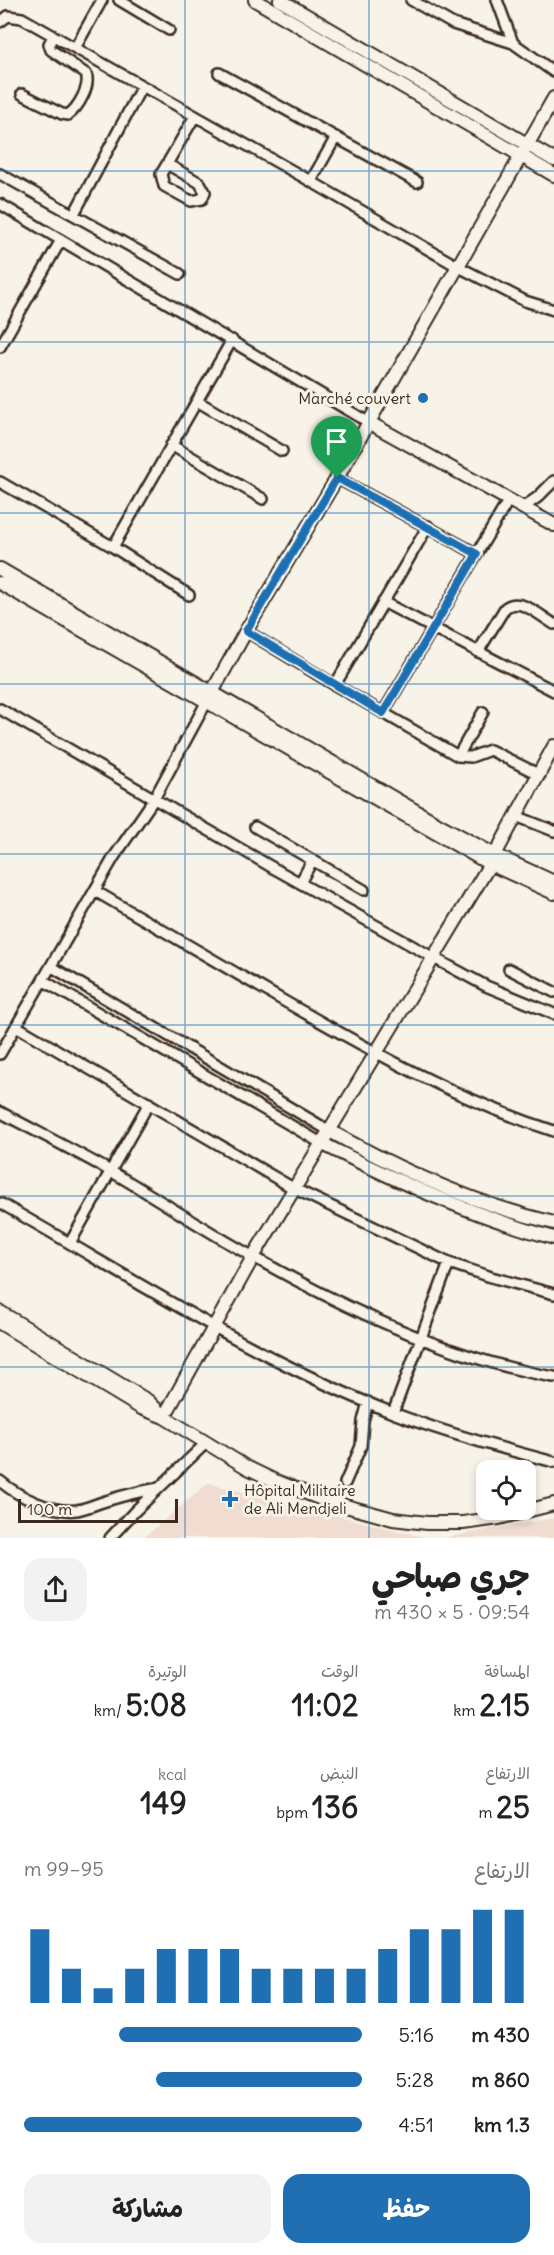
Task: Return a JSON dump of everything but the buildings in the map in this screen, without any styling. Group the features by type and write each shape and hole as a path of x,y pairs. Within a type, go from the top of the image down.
{"main road":[{"path":"255,0 524,150 554,160"},
{"path":"280,0 524,150 554,175"},
{"path":"209,698 554,98"},
{"path":"368,422 554,525"},
{"path":"0,569 209,698"},
{"path":"0,583 554,893"},
{"path":"164,1417 293,1188 492,860 554,746"},
{"path":"492,860 554,882"},
{"path":"328,1130 365,1151 426,1180 464,1195 554,1223"},
{"path":"321,1143 399,1182 466,1211 554,1238"},
{"path":"0,1312 148,1401 164,1417"},
{"path":"0,1323 141,1408 164,1417 248,1468 298,1491 393,1519 427,1523 463,1523 499,1518 554,1504"}],"street":[{"path":"75,48 102,0"},
{"path":"118,0 169,30"},
{"path":"411,0 453,24 513,43 554,72"},
{"path":"497,0 513,43"},
{"path":"0,21 8,16 17,16 457,266 525,301 554,310"},
{"path":"22,94 68,115 73,111 87,86 86,74 51,51 49,44 53,36"},
{"path":"219,73 417,182"},
{"path":"74,213 142,86"},
{"path":"167,164 203,185 205,192 202,199 191,201 164,186 161,174 195,116"},
{"path":"311,181 336,137"},
{"path":"0,174 74,213 180,274"},
{"path":"0,204 368,422"},
{"path":"0,347 62,240"},
{"path":"113,547 232,340"},
{"path":"197,401 282,450"},
{"path":"171,445 263,499"},
{"path":"337,478 477,554"},
{"path":"524,507 554,481"},
{"path":"0,482 113,547 189,595"},
{"path":"383,713 508,501"},
{"path":"334,685 428,526"},
{"path":"383,602 554,691"},
{"path":"478,652 505,608 512,603 520,604 554,624"},
{"path":"246,631 334,685 458,756 471,757 490,750 540,775"},
{"path":"0,1054 114,858 154,799 209,698"},
{"path":"0,709 92,758 154,799 434,958 486,986 554,1014"},
{"path":"458,756 483,712"},
{"path":"516,816 554,831"},
{"path":"255,827 364,890"},
{"path":"300,883 312,861"},
{"path":"95,891 376,1054 443,1088 514,1118 554,1131"},
{"path":"52,967 328,1130"},
{"path":"509,969 554,992"},
{"path":"44,981 321,1143"},
{"path":"16,1026 293,1188 449,1263 554,1294"},
{"path":"70,1243 149,1103"},
{"path":"0,1112 111,1171 253,1257 340,1302 421,1338 498,1365 554,1377"},
{"path":"0,1203 286,1365 393,1413 503,1449 554,1462"},
{"path":"393,1413 449,1263"},
{"path":"345,1483 361,1446 368,1402"},
{"path":"109,1537 206,1443"},
{"path":"0,1481 13,1492 59,1509 76,1510 135,1492 159,1488"}],"shaded area":[{"name":"Hôpital Militaire de Ali Mendjeli","path":"208,1483 427,1538 143,1538"},
{"path":"554,1518 554,1538 442,1538"}],"place":[{"name":"Marché couvert","path":"423,398"},
{"name":"Hôpital Militaire de Ali Mendjeli","path":"230,1499"}],"route":[{"path":"337,478 477,554 383,713 246,631 337,478"}]}
